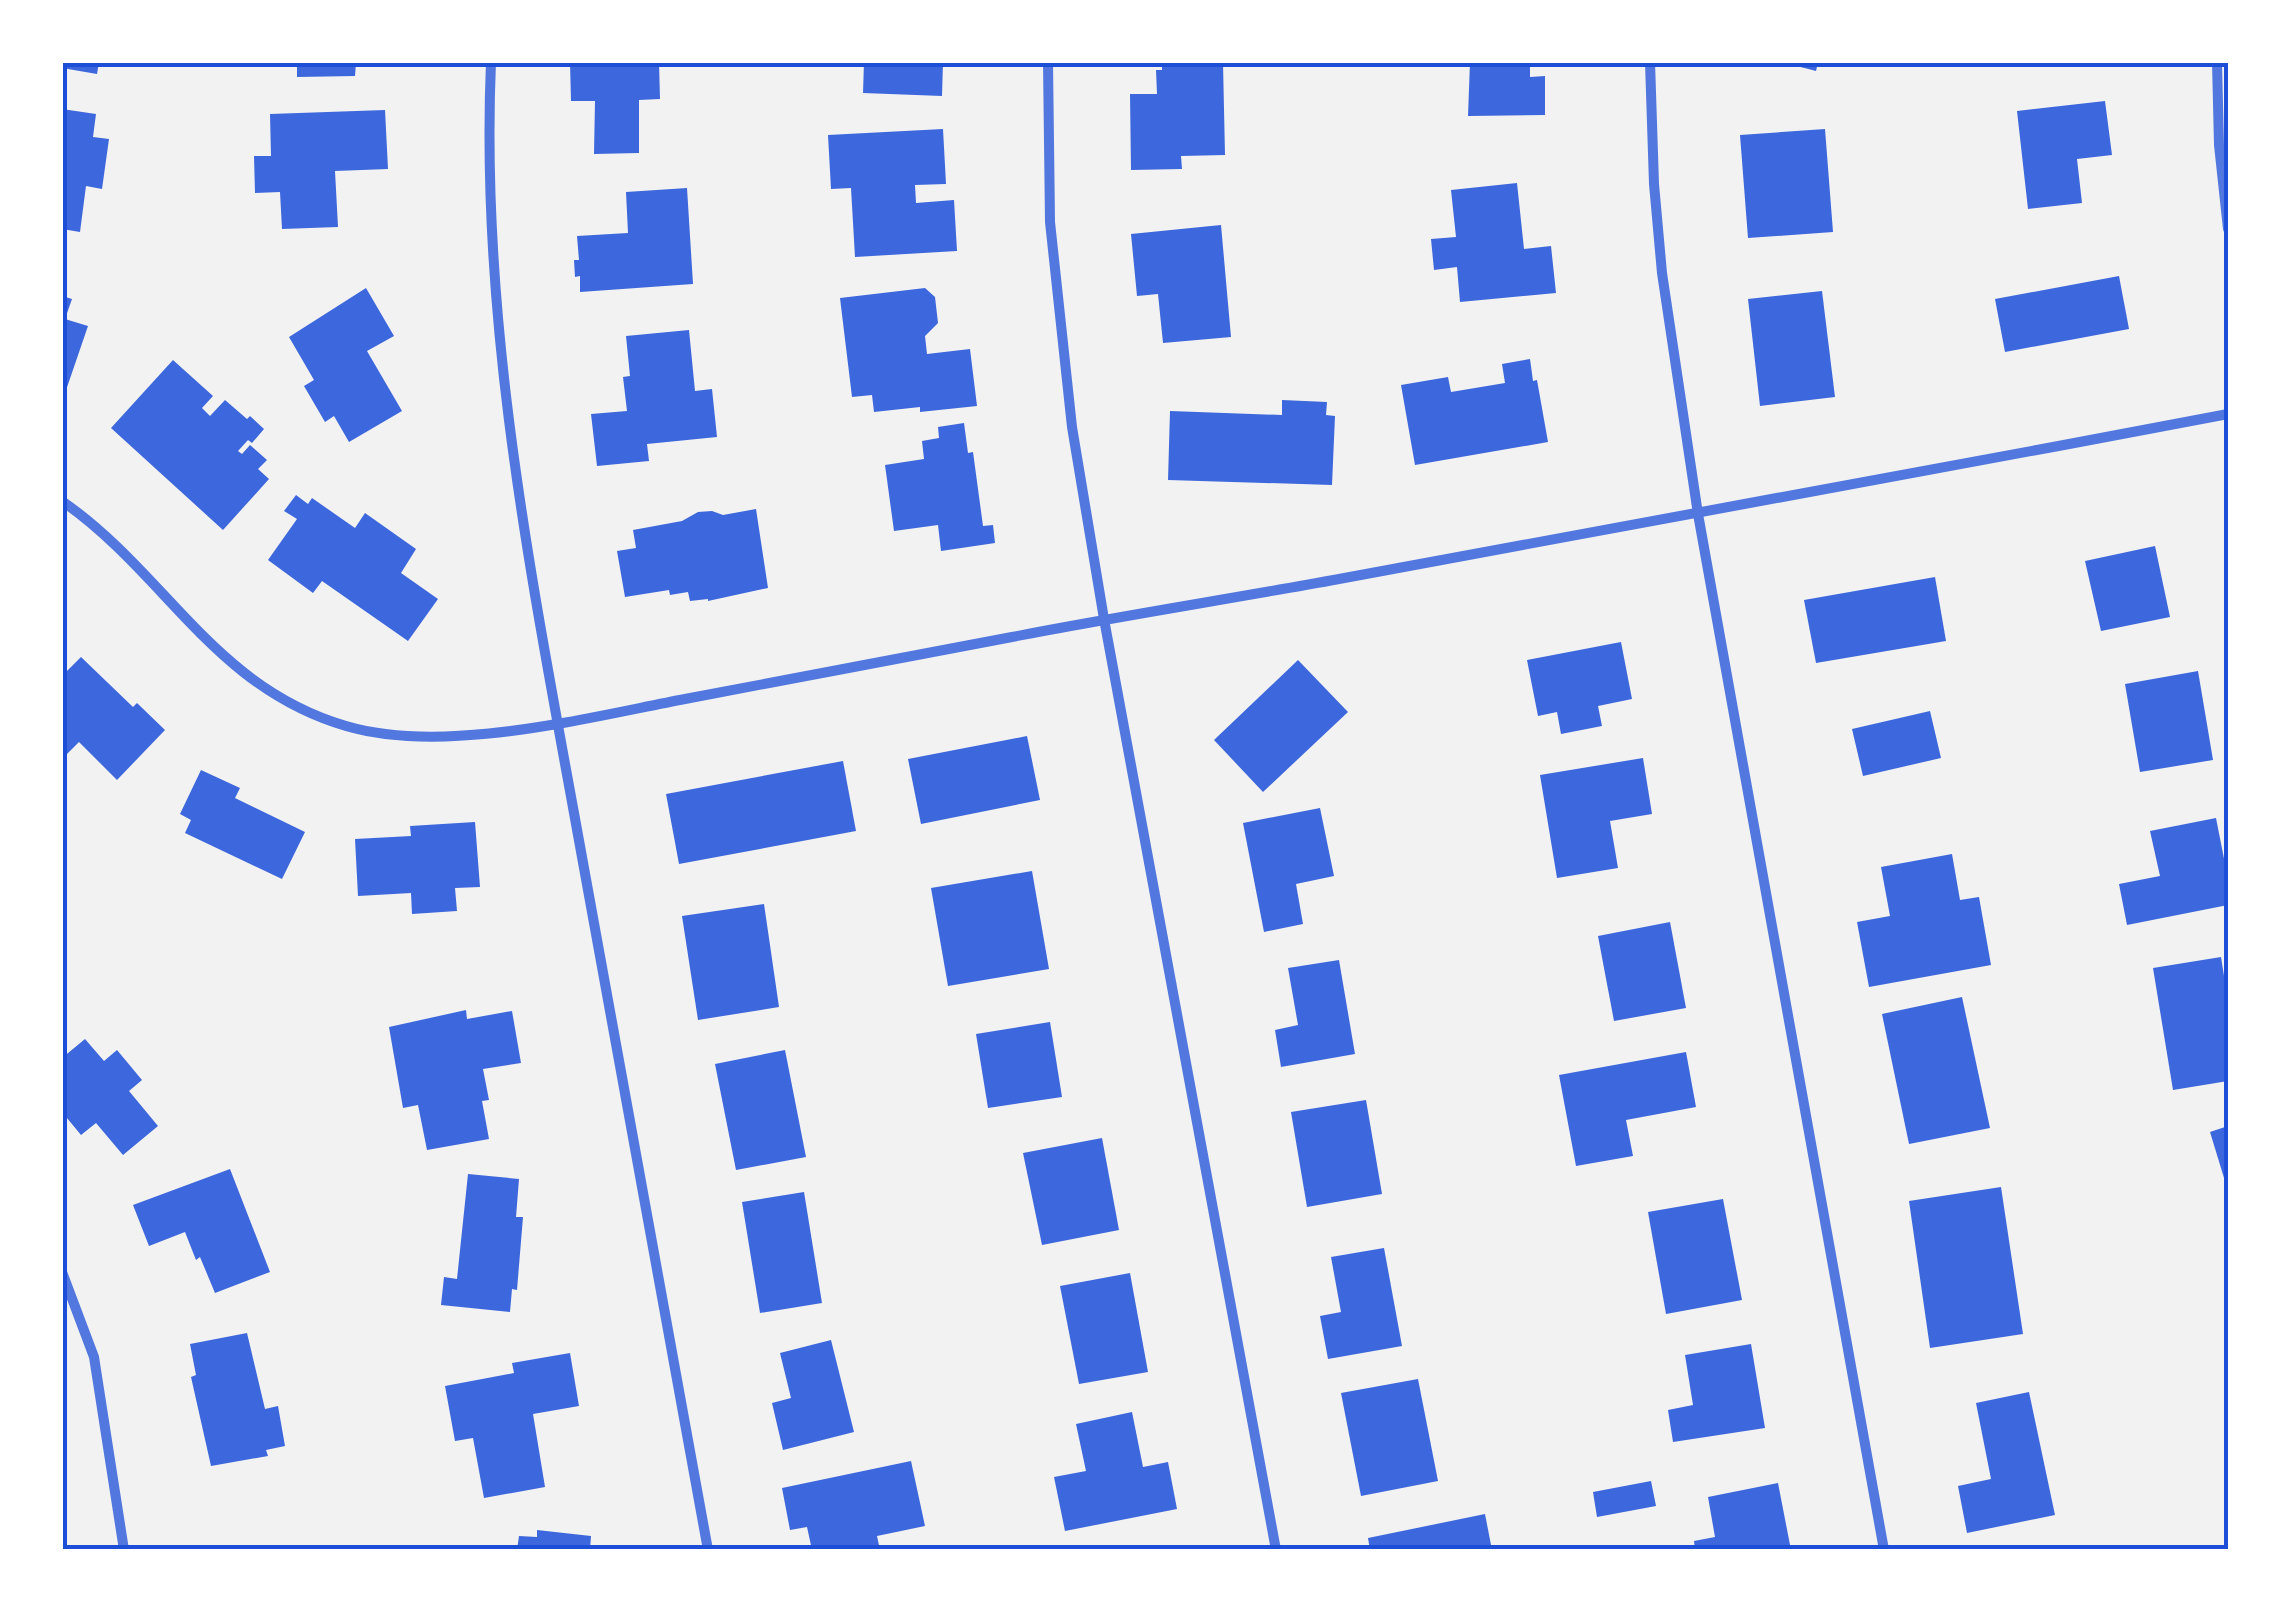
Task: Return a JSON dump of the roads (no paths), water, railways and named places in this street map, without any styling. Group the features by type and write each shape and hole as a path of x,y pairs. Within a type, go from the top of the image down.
{"street":[{"path":"491,62 489,165 512,450 557,722 708,1550"},
{"path":"1048,62 1050,222 1072,427 1276,1550"},
{"path":"1650,62 1662,273 1698,514 1884,1550"},
{"path":"2217,62 2219,145 2228,229"},
{"path":"62,502 103,533 217,652 280,699 314,715 378,733 438,738 557,722 2228,414"},
{"path":"62,1272 94,1357 124,1550"}]}
